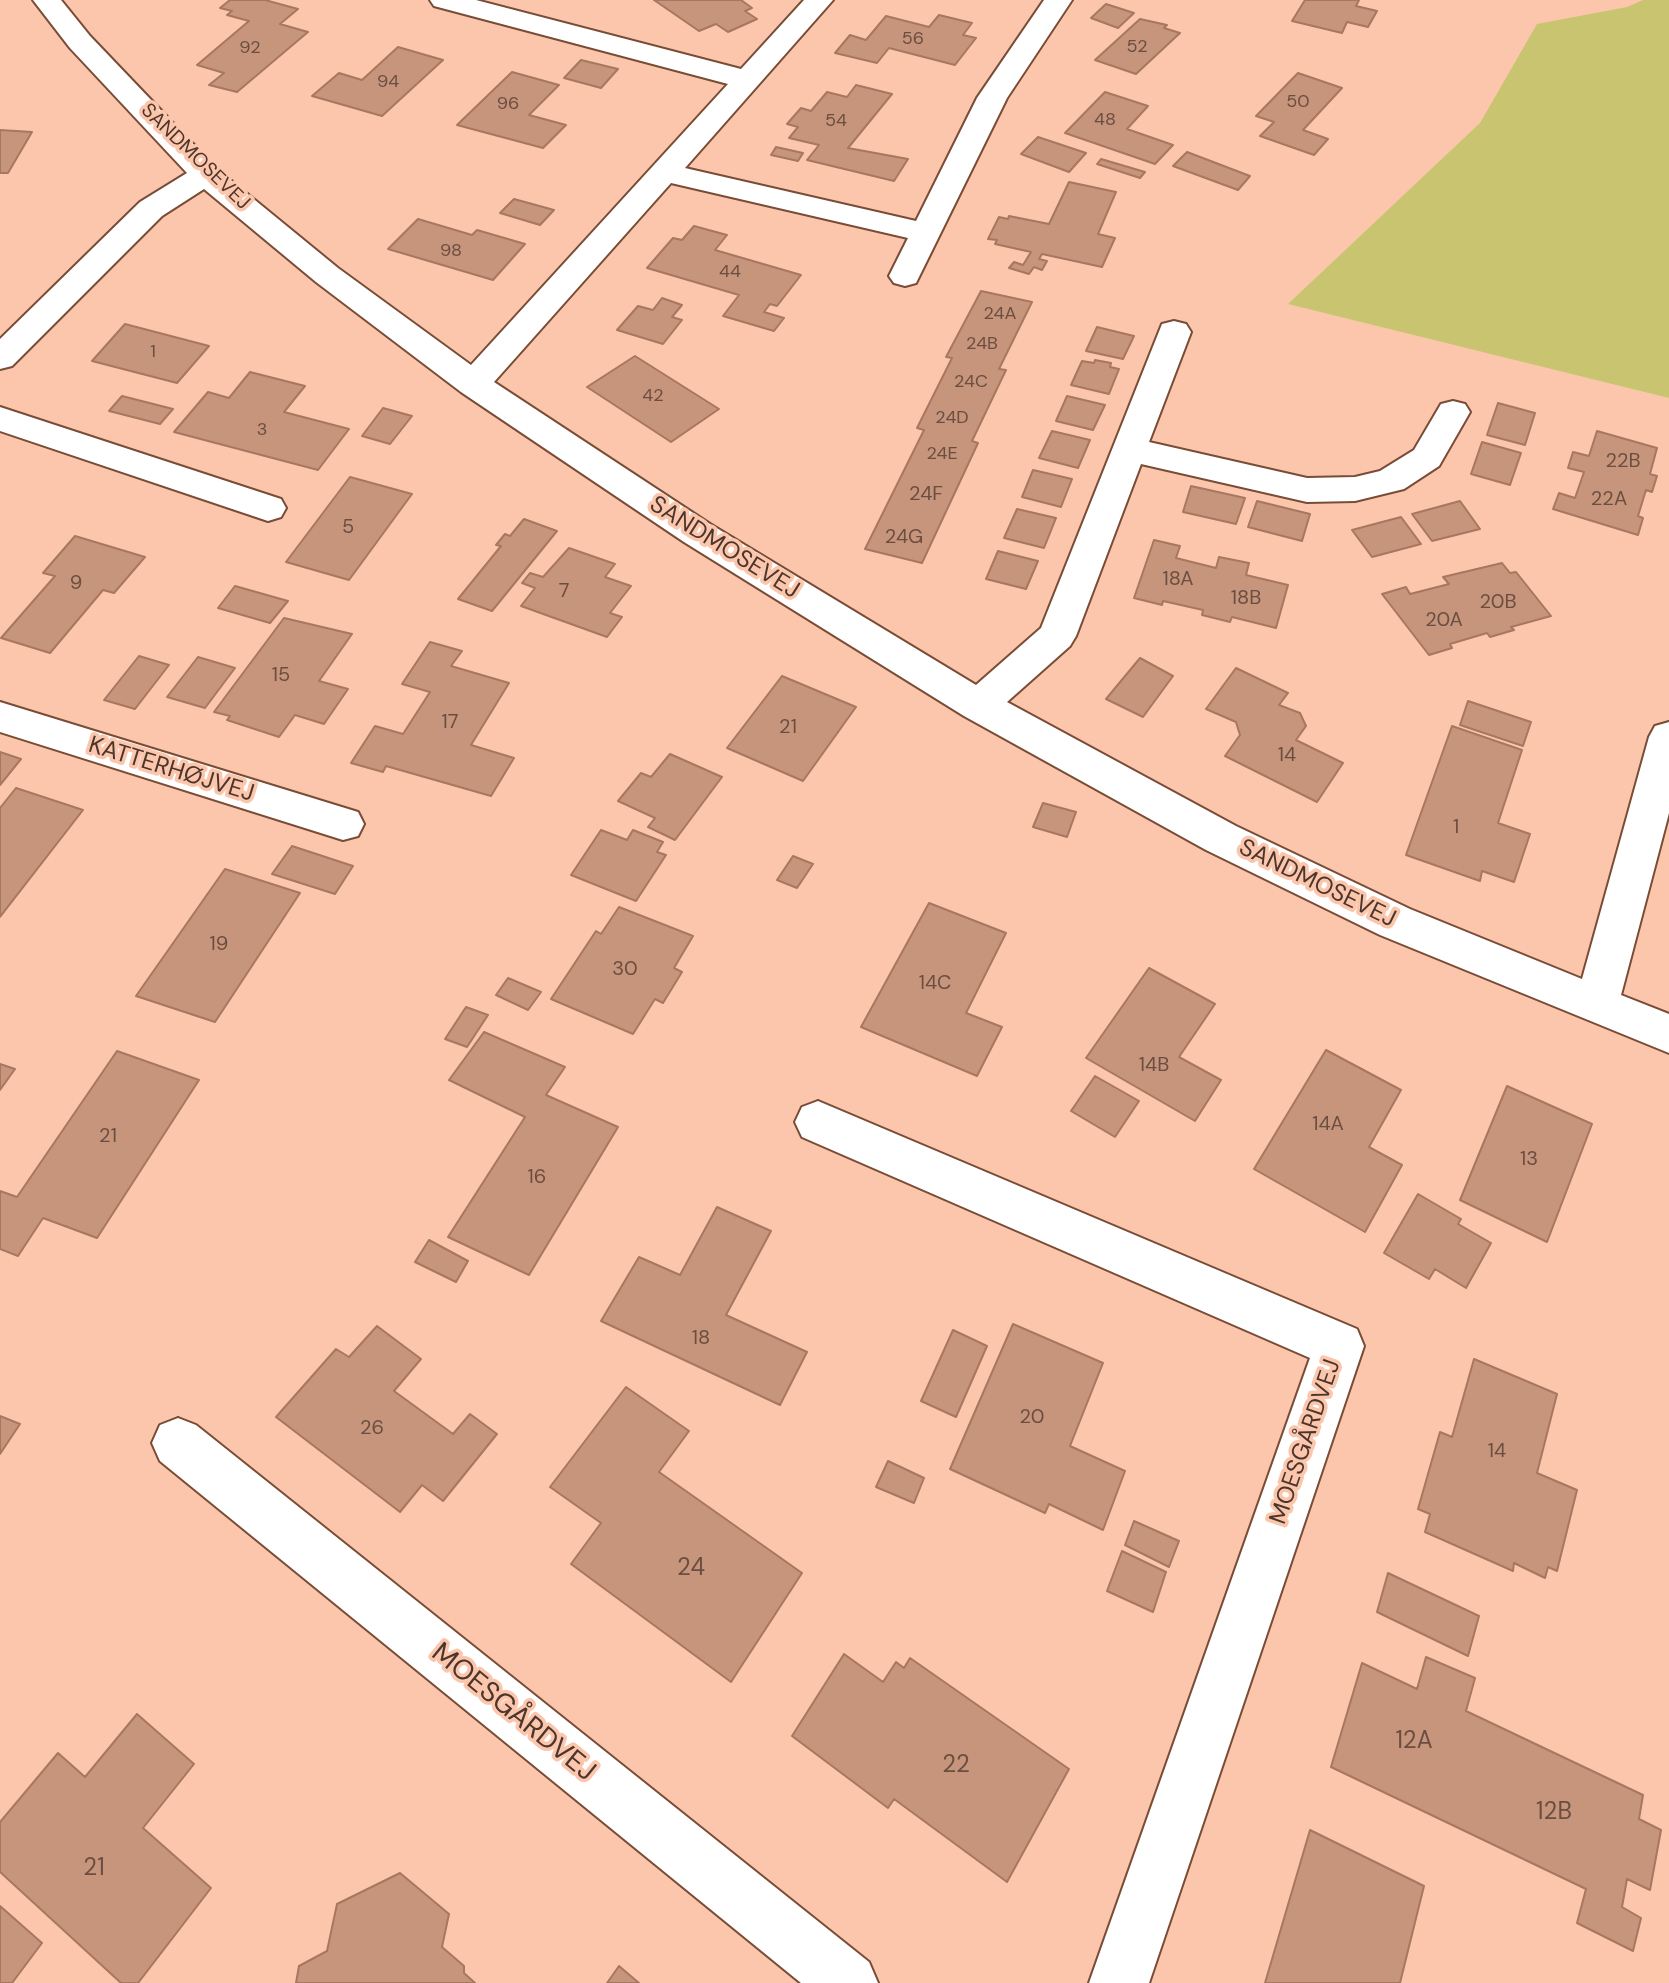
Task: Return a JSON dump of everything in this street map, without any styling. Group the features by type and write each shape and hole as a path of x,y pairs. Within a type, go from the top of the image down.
{"street":[{"name":"SANDMOSEVEJ","path":"47,0 80,42 206,175 327,275 473,384 697,533 978,705 1232,844 1395,922 1669,1034"},
{"path":"444,0 747,80"},
{"path":"473,384 819,0"},
{"path":"905,276 992,98 1058,0"},
{"path":"664,172 924,232"},
{"path":"1,356 151,209 206,175"},
{"path":"978,705 1057,636 1174,332"},
{"path":"1129,449 1307,490 1355,489 1391,480 1427,458 1453,412"},
{"path":"0,419 268,508"},
{"name":"KATTERHØJVEJ","path":"0,717 343,824"},
{"path":"1596,1006 1669,737"},
{"name":"MOESGÅRDVEJ","path":"818,1122 1339,1346 1119,1983"},
{"name":"MOESGÅRDVEJ","path":"178,1443 848,1983"}],"shaded area":[{"path":"1643,0 1669,0 1669,398 1288,304 1480,123 1537,24 1627,7"}],"building":[{"path":"230,0 265,0 298,9 280,24 308,32 237,92 209,85 224,73 197,65 249,21 227,15 232,11 220,8"},
{"path":"654,0 741,0 752,8 745,11 757,19 728,32 716,24 699,31"},
{"path":"1305,0 1359,0 1356,6 1377,11 1368,27 1347,22 1342,33 1292,21"},
{"path":"1106,4 1134,13 1118,28 1091,18"},
{"path":"939,15 972,23 963,35 976,38 955,65 889,48 877,63 835,53 850,35 866,40 886,16 929,27"},
{"path":"1140,19 1167,25 1164,28 1180,33 1136,74 1095,60"},
{"path":"398,47 443,60 382,116 312,96 339,73 362,80"},
{"path":"581,60 618,69 601,88 564,78"},
{"path":"512,72 559,85 529,115 566,125 543,148 457,125"},
{"path":"1298,73 1342,88 1303,130 1328,139 1314,155 1260,136 1274,122 1256,116"},
{"path":"856,85 892,94 848,148 908,159 894,181 807,160 819,145 789,138 798,127 787,124 801,108 811,111 827,92 847,97"},
{"path":"1105,92 1148,106 1127,129 1173,145 1155,164 1065,133"},
{"path":"0,130 32,132 8,173 0,173"},
{"path":"1038,137 1086,153 1069,172 1021,154"},
{"path":"776,147 803,153 798,161 771,155"},
{"path":"1187,152 1250,176 1238,190 1173,166"},
{"path":"1101,159 1145,172 1140,178 1097,164"},
{"path":"1069,182 1116,192 1098,234 1115,238 1102,267 1042,254 1039,259 1047,261 1042,270 1034,267 1029,274 1009,268 1014,262 1023,265 1031,252 995,244 997,240 988,239 999,217 1049,224"},
{"path":"514,199 554,210 540,225 500,213"},
{"path":"418,219 472,235 477,230 525,244 493,280 388,249"},
{"path":"694,226 727,235 715,250 801,275 777,306 770,304 764,312 784,318 774,331 723,316 739,295 647,268 673,238 682,240"},
{"path":"981,291 1032,302 999,369 1006,370 972,441 978,443 922,563 865,549 924,430 917,428 952,358 946,357"},
{"path":"662,298 682,305 672,317 682,320 663,344 617,330 638,306 653,310"},
{"path":"125,324 209,346 177,383 92,361"},
{"path":"1097,327 1134,336 1123,359 1086,351"},
{"path":"635,356 719,409 671,442 587,387"},
{"path":"1095,360 1111,363 1110,367 1119,369 1109,394 1071,385 1082,361 1094,363"},
{"path":"250,372 305,386 284,412 349,429 318,470 174,432 208,392 229,398"},
{"path":"122,396 173,409 160,424 109,411"},
{"path":"1067,396 1105,405 1093,430 1056,421"},
{"path":"1498,403 1535,413 1525,445 1487,435"},
{"path":"383,408 412,416 390,444 362,436"},
{"path":"1052,431 1090,440 1078,468 1039,458"},
{"path":"1597,431 1657,448 1650,474 1657,476 1652,492 1646,490 1638,516 1643,518 1638,535 1553,509 1559,493 1575,498 1584,472 1568,468 1573,452 1589,456"},
{"path":"1482,442 1521,453 1510,485 1471,474"},
{"path":"1033,470 1072,479 1061,507 1022,497"},
{"path":"350,477 412,494 349,580 286,562"},
{"path":"1191,486 1245,498 1236,524 1183,512"},
{"path":"1257,501 1310,514 1302,541 1248,527"},
{"path":"1460,501 1480,529 1432,541 1412,514"},
{"path":"1017,509 1056,518 1044,548 1004,538"},
{"path":"1401,517 1421,544 1372,557 1352,530"},
{"path":"524,519 557,531 492,611 458,599 501,546 496,545 505,534 510,536"},
{"path":"75,536 145,557 114,593 103,590 50,653 1,638 55,576 43,573"},
{"path":"1154,540 1180,546 1176,558 1216,568 1219,557 1249,563 1246,575 1288,585 1276,628 1232,617 1230,622 1202,615 1203,610 1134,598"},
{"path":"569,548 615,564 605,577 631,586 610,613 622,617 607,637 521,606 535,588 522,583 530,573 543,577"},
{"path":"998,551 1038,561 1026,589 986,579"},
{"path":"1502,563 1510,573 1516,572 1551,616 1511,627 1514,630 1490,637 1487,633 1450,644 1452,648 1429,655 1382,594 1406,587 1410,594 1449,584 1443,577"},
{"path":"235,586 288,601 270,623 218,608"},
{"path":"284,618 352,634 319,681 348,689 324,724 295,715 279,737 227,720 230,716 214,712"},
{"path":"430,642 462,651 451,666 509,683 471,745 514,758 491,796 386,766 383,772 351,763 375,726 403,734 430,692 402,684"},
{"path":"139,656 169,665 135,709 104,700"},
{"path":"198,657 235,668 205,708 167,697"},
{"path":"1140,658 1173,676 1143,717 1106,699"},
{"path":"1236,668 1288,693 1279,705 1300,713 1306,726 1296,740 1343,763 1317,802 1225,756 1240,735 1236,722 1206,709"},
{"path":"782,676 856,707 803,781 727,748"},
{"path":"1468,701 1531,722 1523,746 1460,725"},
{"path":"1452,726 1522,750 1498,823 1530,834 1514,882 1482,871 1480,881 1406,855"},
{"path":"0,752 21,759 0,785"},
{"path":"670,754 722,777 675,840 648,827 655,818 618,801 641,773 651,777"},
{"path":"16,788 83,810 0,917 0,808"},
{"path":"1043,803 1076,812 1067,837 1033,827"},
{"path":"601,830 627,840 633,830 663,842 657,852 666,855 636,901 571,875"},
{"path":"292,846 353,866 335,894 272,874"},
{"path":"793,856 813,864 797,888 777,880"},
{"path":"225,869 300,893 215,1022 136,996"},
{"path":"929,903 1006,933 966,1013 1002,1027 977,1076 861,1027"},
{"path":"619,907 693,936 674,968 682,972 663,1003 655,999 633,1034 551,999 596,931 601,934"},
{"path":"1149,968 1215,1004 1179,1057 1221,1080 1195,1121 1086,1058"},
{"path":"508,978 541,992 528,1010 496,995"},
{"path":"466,1007 488,1015 467,1047 445,1039"},
{"path":"484,1032 565,1067 546,1095 618,1127 529,1275 448,1237 525,1117 449,1080"},
{"path":"1326,1050 1401,1090 1369,1147 1402,1165 1365,1232 1254,1169"},
{"path":"117,1051 199,1080 97,1238 43,1218 18,1256 0,1249 0,1191 17,1197"},
{"path":"0,1064 15,1069 0,1090"},
{"path":"1095,1076 1139,1101 1115,1137 1071,1111"},
{"path":"1507,1086 1592,1124 1547,1242 1460,1200"},
{"path":"1418,1194 1461,1219 1458,1224 1491,1243 1466,1288 1435,1269 1429,1279 1384,1253"},
{"path":"717,1207 771,1231 726,1315 807,1352 780,1405 601,1321 639,1257 680,1275"},
{"path":"429,1240 468,1261 456,1282 415,1262"},
{"path":"1013,1324 1103,1363 1070,1446 1125,1471 1103,1530 1049,1504 1045,1513 950,1469"},
{"path":"377,1326 421,1359 394,1391 453,1434 470,1414 497,1434 443,1501 422,1485 400,1512 276,1417 336,1349 349,1357"},
{"path":"953,1330 987,1346 956,1417 921,1401"},
{"path":"1474,1359 1557,1394 1537,1473 1577,1490 1557,1571 1548,1567 1545,1578 1514,1563 1513,1571 1425,1532 1430,1514 1418,1509 1440,1432 1452,1437"},
{"path":"626,1387 689,1431 659,1472 802,1573 731,1682 571,1564 601,1523 550,1487"},
{"path":"0,1416 20,1424 0,1454"},
{"path":"888,1461 924,1478 914,1503 876,1487"},
{"path":"1134,1521 1179,1541 1169,1567 1125,1545"},
{"path":"1122,1551 1166,1572 1153,1612 1107,1591"},
{"path":"1388,1573 1479,1616 1468,1656 1377,1612"},
{"path":"844,1654 883,1682 896,1662 904,1668 910,1658 1069,1769 1007,1882 894,1799 888,1808 792,1736"},
{"path":"1426,1657 1475,1678 1466,1711 1643,1795 1639,1819 1661,1830 1650,1890 1627,1879 1622,1907 1641,1918 1633,1951 1577,1923 1586,1889 1331,1767 1362,1663 1417,1689"},
{"path":"137,1714 194,1764 143,1828 211,1888 138,1983 121,1983 0,1872 0,1822 58,1753 85,1777"},
{"path":"1310,1830 1424,1886 1400,1983 1265,1983"},
{"path":"400,1873 449,1914 442,1947 464,1966 464,1973 475,1983 296,1983 299,1966 327,1951 337,1904"},
{"path":"0,1906 42,1943 12,1983 0,1983"},
{"path":"619,1966 639,1983 607,1983"}]}
